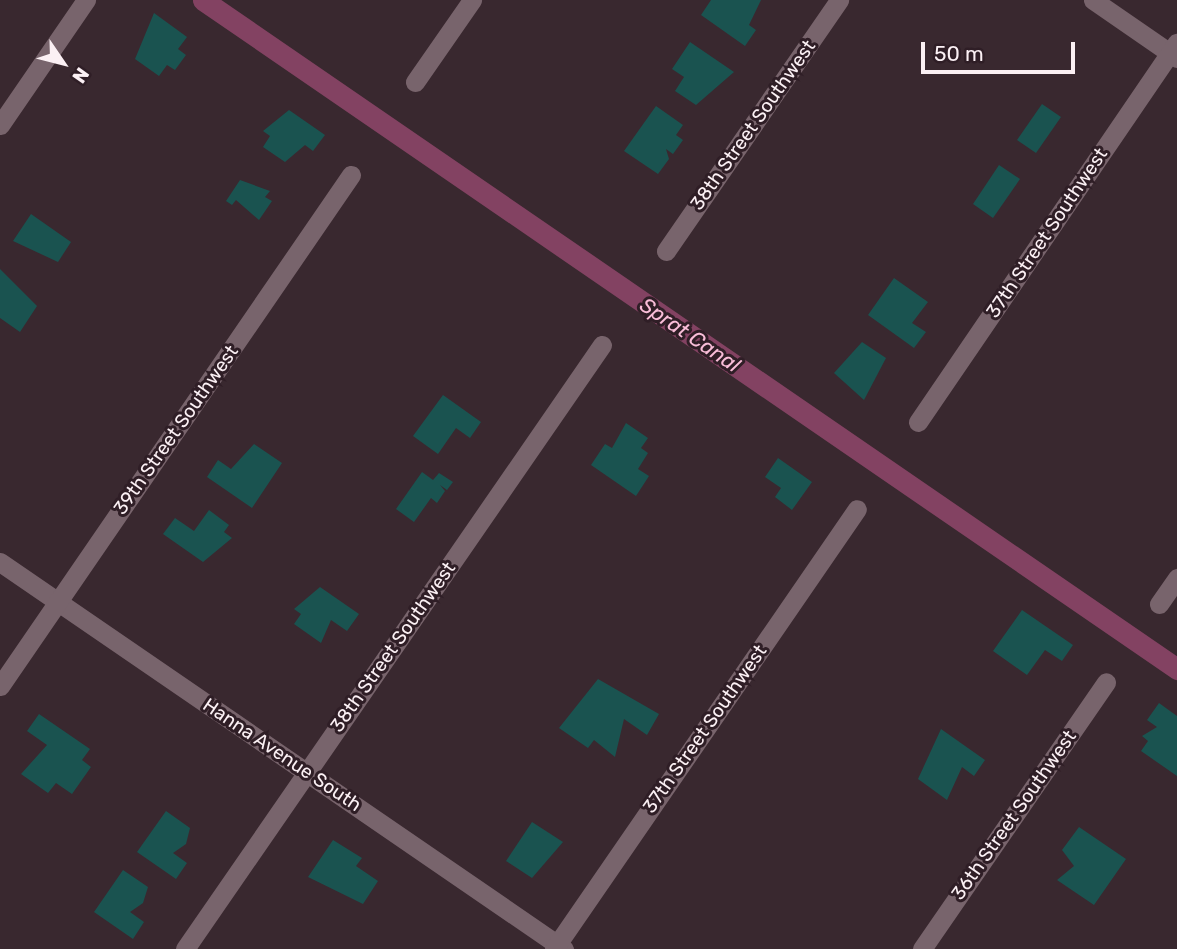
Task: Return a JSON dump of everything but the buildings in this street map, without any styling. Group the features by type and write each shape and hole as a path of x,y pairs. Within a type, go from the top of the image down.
{"street":[{"path":"0,125 86,0"},
{"path":"415,82 472,0"},
{"name":"38th Street Southwest","path":"666,251 839,0"},
{"path":"1093,0 1175,52"},
{"name":"37th Street Southwest","path":"918,422 1175,52"},
{"name":"39th Street Southwest","path":"0,686 351,175"},
{"name":"38th Street Southwest","path":"185,949 602,345"},
{"name":"37th Street Southwest","path":"558,947 857,509"},
{"name":"Hanna Avenue South","path":"0,562 558,947"},
{"path":"1159,604 1177,578"},
{"name":"36th Street Southwest","path":"922,949 1106,681"}],"waterway":[{"name":"Sprat Canal","path":"203,0 1177,669"}]}
